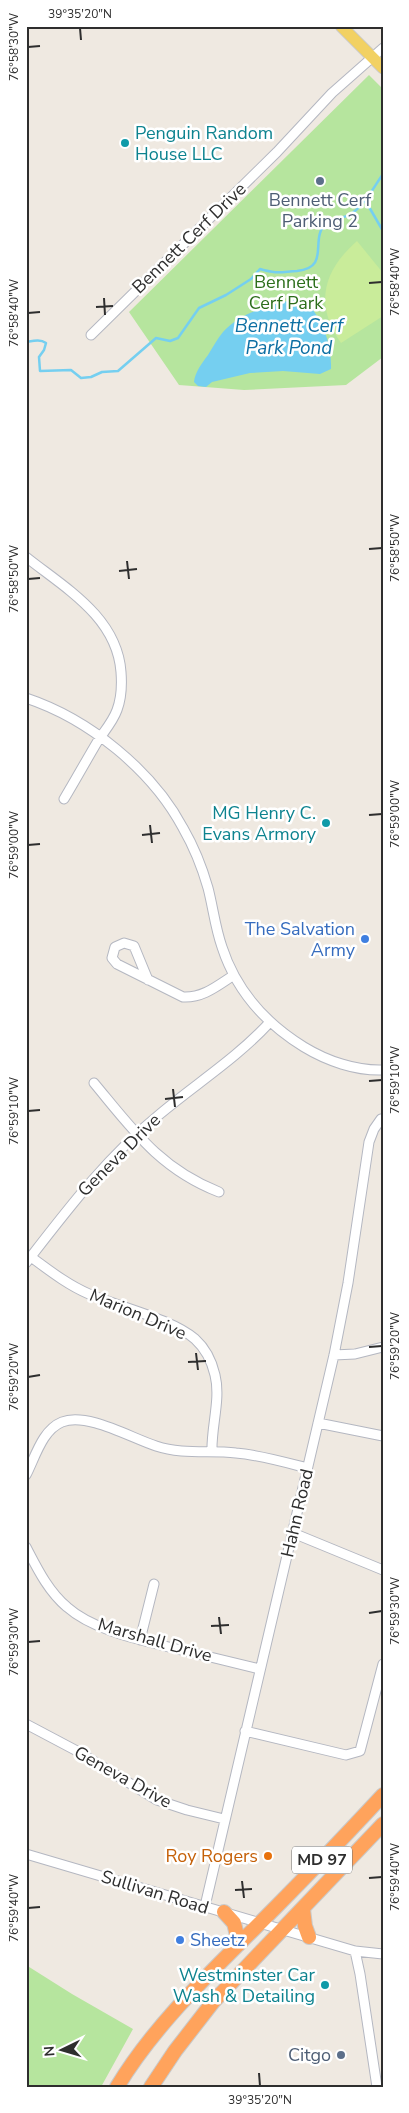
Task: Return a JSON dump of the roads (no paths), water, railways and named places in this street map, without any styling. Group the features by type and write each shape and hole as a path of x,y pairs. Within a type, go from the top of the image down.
{"highway":[{"name":"MD 97","path":"117,2087 153,2035 383,1795"},
{"name":"MD 97","path":"151,2087 212,2004 383,1824"},
{"path":"303,1909 305,1926 309,1937"},
{"path":"224,1912 234,1923 239,1944"}],"main road":[{"path":"341,26 383,68"}],"street":[{"name":"Bennett Cerf Drive","path":"91,335 277,152 326,99 383,48"},
{"path":"26,558 68,589 96,614 109,631 116,645 120,662 122,685 120,700 110,724 64,798"},
{"path":"26,698 56,710 100,738 122,754 149,780 183,827 203,873 222,946 234,975 246,996 270,1022 296,1042 326,1058 358,1068 383,1070"},
{"path":"148,980 134,946 124,943 115,947 112,958 116,964 148,980 183,997 194,997 208,992 234,975"},
{"name":"Geneva Drive","path":"29,1260 64,1213 97,1174 137,1134 159,1114 239,1053 270,1022"},
{"path":"94,1084 164,1162 178,1172 219,1192"},
{"name":"Hahn Road","path":"205,1906 334,1355 348,1283 369,1142 374,1129 381,1119"},
{"name":"Marion Drive","path":"29,1260 74,1287 180,1329 196,1340 209,1358 216,1377 217,1399 213,1422 212,1452"},
{"path":"334,1355 356,1354 383,1347"},
{"path":"26,1475 47,1434 52,1428 69,1420 86,1420 172,1451 249,1454 307,1468"},
{"path":"318,1423 383,1436"},
{"path":"293,1532 383,1570"},
{"name":"Marshall Drive","path":"26,1547 41,1575 59,1600 78,1615 112,1631 140,1640 260,1669"},
{"path":"140,1640 154,1584"},
{"path":"245,1731 348,1755 360,1751 383,1664"},
{"name":"Geneva Drive","path":"26,1724 157,1800 224,1820"},
{"name":"Sullivan Road","path":"26,1854 355,1951 383,1954"},
{"path":"355,1951 377,2087"}],"water":[{"name":"Bennett Cerf Park Pond","path":"301,298 305,299 311,307 325,332 330,350 331,369 320,374 283,371 250,373 212,382 206,387 198,386 194,382 201,364 221,335 231,325 259,309"}],"waterway":[{"path":"26,342 39,341 46,343 39,357 40,371 71,370 81,378 91,377 102,372 118,371 156,338 170,341 178,338 199,308 226,295 251,279 260,269 275,272 297,271 314,264 317,258 319,236 327,222 354,212 368,197 383,174"},
{"path":"365,200 383,231"}],"place":[{"name":"Penguin Random House LLC","path":"125,143"},
{"name":"Bennett Cerf Parking 2","path":"320,181"},
{"name":"MG Henry C. Evans Armory","path":"326,823"},
{"name":"The Salvation Army","path":"365,939"},
{"name":"Roy Rogers","path":"268,1856"},
{"name":"Sheetz","path":"180,1940"},
{"name":"Westminster Car Wash & Detailing","path":"325,1985"},
{"name":"Citgo","path":"341,2055"}],"park label":[{"name":"Bennett Cerf Park","path":"286,292"}]}
